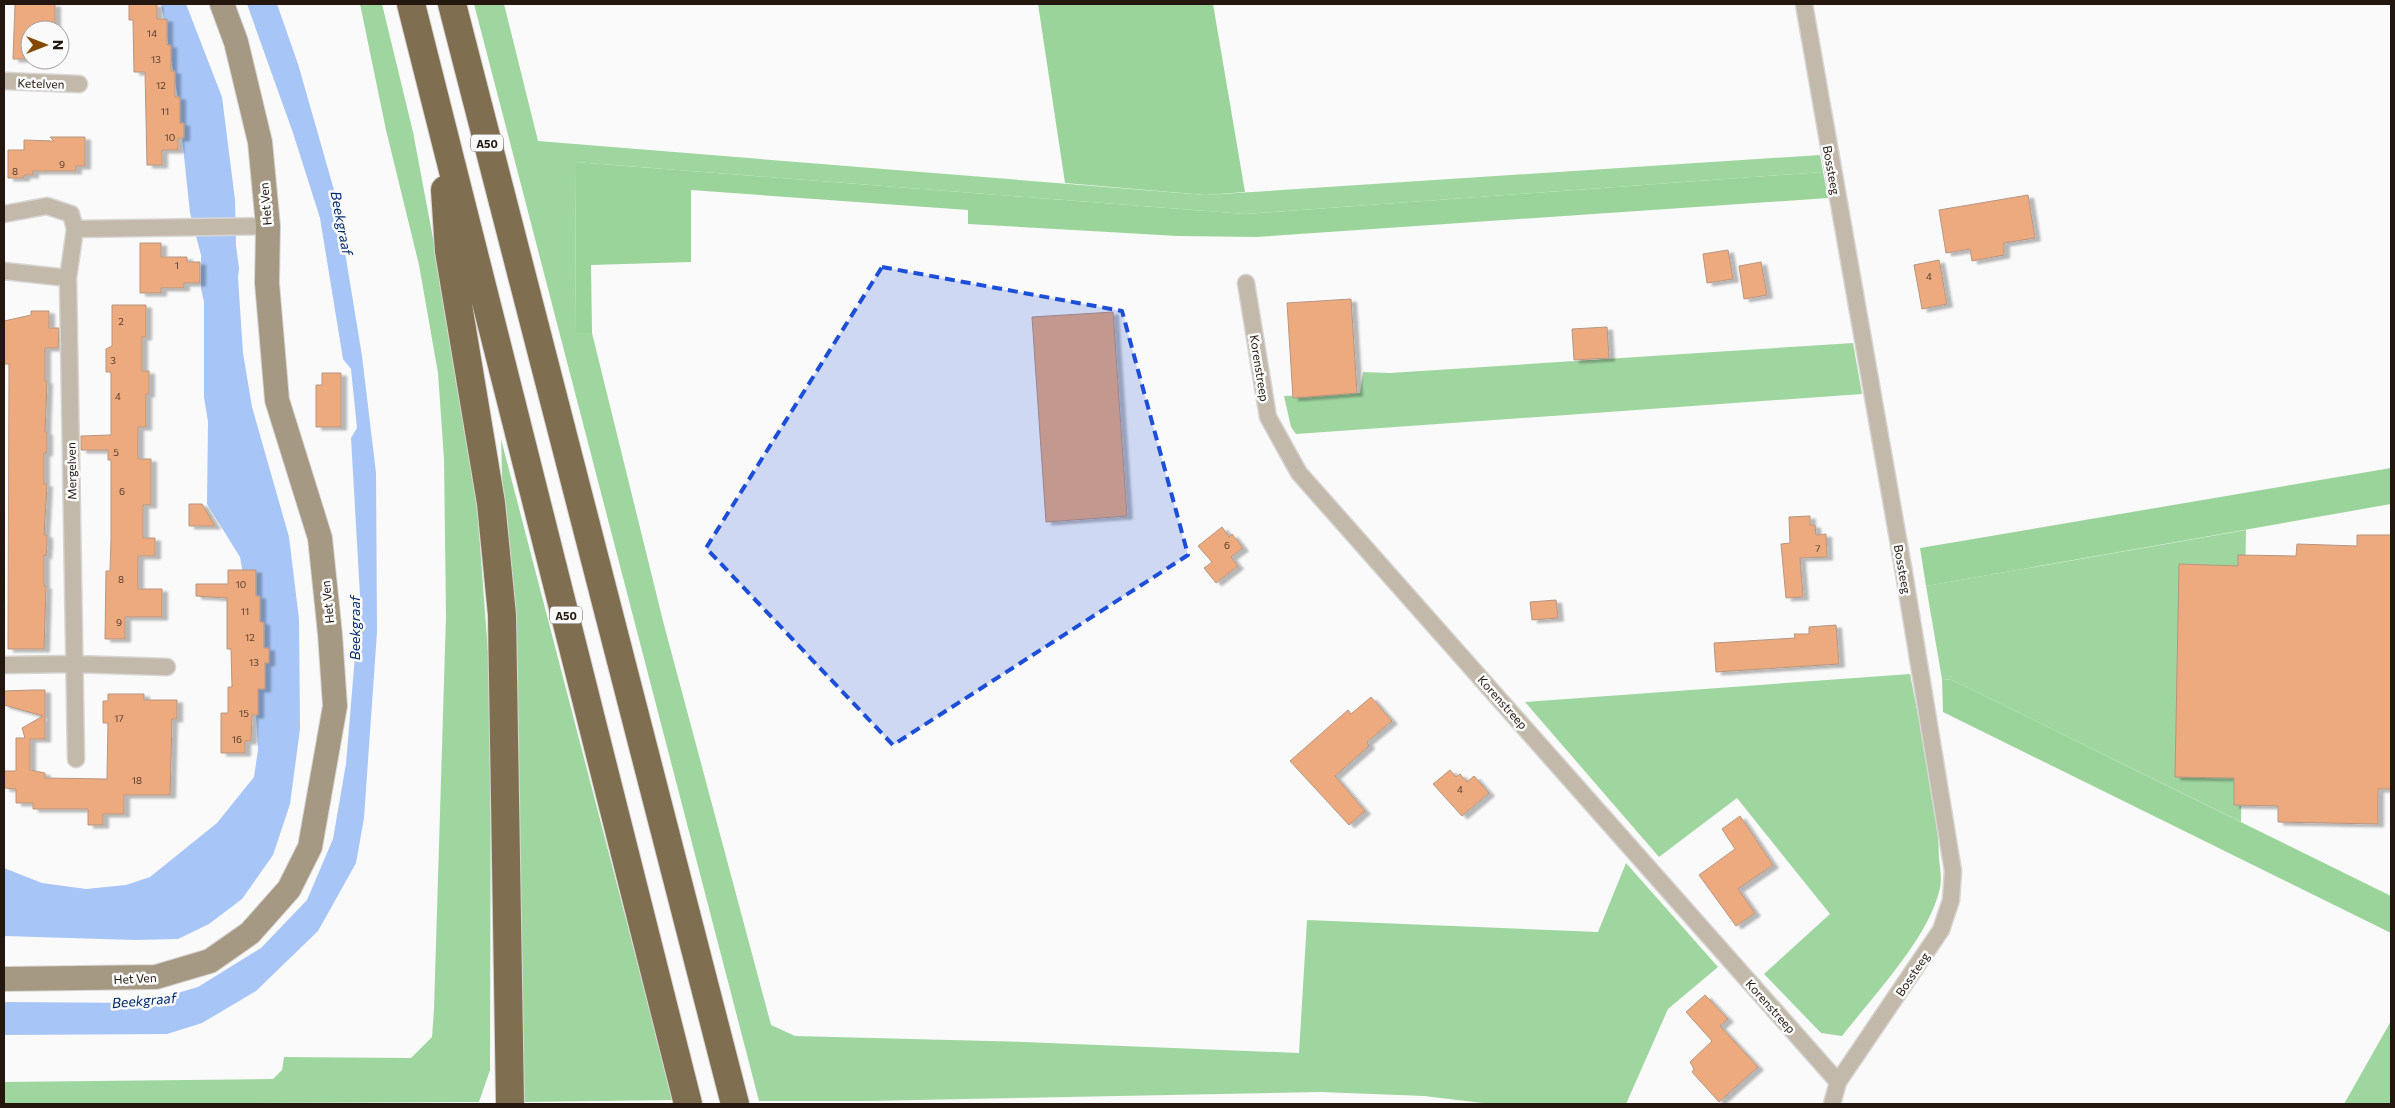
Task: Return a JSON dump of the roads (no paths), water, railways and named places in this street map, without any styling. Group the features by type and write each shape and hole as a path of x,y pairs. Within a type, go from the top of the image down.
{"highway":[{"name":"A50","path":"411,4 688,1104"},
{"name":"A50","path":"452,4 734,1096"},
{"name":"A50","path":"442,126 449,251 491,503 502,615 510,1104"}],"street":[{"name":"Het Ven","path":"4,979 156,977 210,961 250,933 283,896 310,847 335,706 320,538 277,400 267,283 268,226 260,142 236,42 222,4"},
{"name":"Bossteeg","path":"1804,4 1906,583 1953,871 1951,900 1941,930 1838,1082 1832,1104"},
{"name":"Ketelven","path":"4,81 79,84"},
{"path":"4,214 47,206 71,214 75,229 268,226"},
{"name":"Mergelven","path":"75,229 68,278 76,759"},
{"path":"4,271 68,278"},
{"name":"Korenstreep","path":"1246,283 1268,418 1299,473 1838,1082"},
{"path":"4,666 74,664 167,667"}],"water":[{"path":"161,4 186,4 222,97 235,200 243,353 252,407 289,537 299,619 300,729 290,804 273,855 242,899 209,924 178,939 135,940 4,936 4,868 42,883 86,889 126,885 150,877 217,823 254,777 258,750 251,619 240,557 207,504 208,422 204,397 204,302 201,289 201,255 190,213 178,99"},
{"path":"247,4 277,4 298,64 336,197 362,356 376,473 377,632 364,818 356,863 318,931 256,991 202,1023 167,1034 4,1035 4,1002 143,1003 198,987 261,948 307,900 333,839 346,764 360,595 351,438 357,428 351,369 343,359 320,218 293,133"}],"water label":[{"name":"Beekgraaf","path":"342,223"},
{"name":"Beekgraaf","path":"354,628"},
{"name":"Beekgraaf","path":"144,1000"}]}
